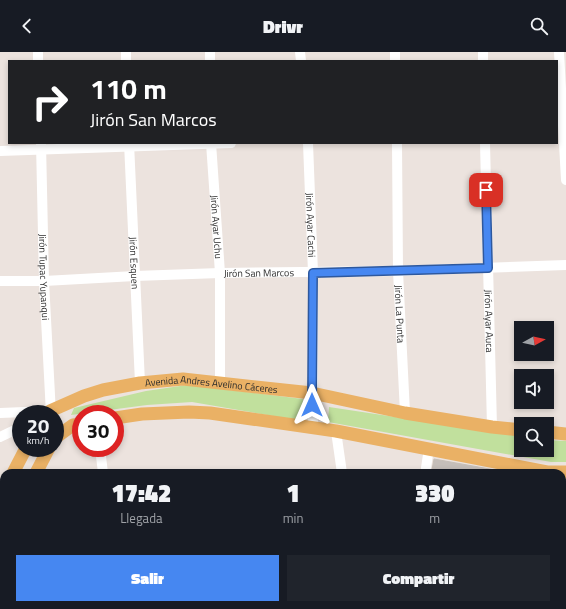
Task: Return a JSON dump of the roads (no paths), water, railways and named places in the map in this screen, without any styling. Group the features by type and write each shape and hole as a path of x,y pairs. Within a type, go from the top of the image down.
{"main road":[{"name":"Avenida Andres Avelino Cáceres","path":"64,405 84,396 103,390 140,383 183,379 312,393 405,413 514,429"},
{"path":"124,417 142,414 189,412 313,427 532,469"},
{"path":"554,433 566,434"},
{"path":"15,469 21,457"},
{"path":"38,469 44,457"}],"street":[{"path":"559,52 566,180"},
{"path":"0,151 41,147 211,144"},
{"name":"Jirón Ayar Uchu","path":"211,144 220,273 220,383"},
{"name":"Jirón Ayar Cachi","path":"308,144 313,273 313,427"},
{"name":"Jirón La Punta","path":"397,144 398,271 405,413"},
{"name":"Jirón Ayar Auca","path":"485,144 492,427"},
{"name":"Jirón Esquen","path":"129,145 140,383"},
{"name":"Jirón Tupac Yupanqui","path":"41,147 48,405"},
{"name":"Jirón San Marcos","path":"0,281 220,273 313,273 566,265"},
{"path":"0,413 12,413"},
{"path":"0,437 12,431"},
{"path":"336,432 341,469"},
{"path":"426,469 429,448"},
{"path":"101,457 103,469"}]}
